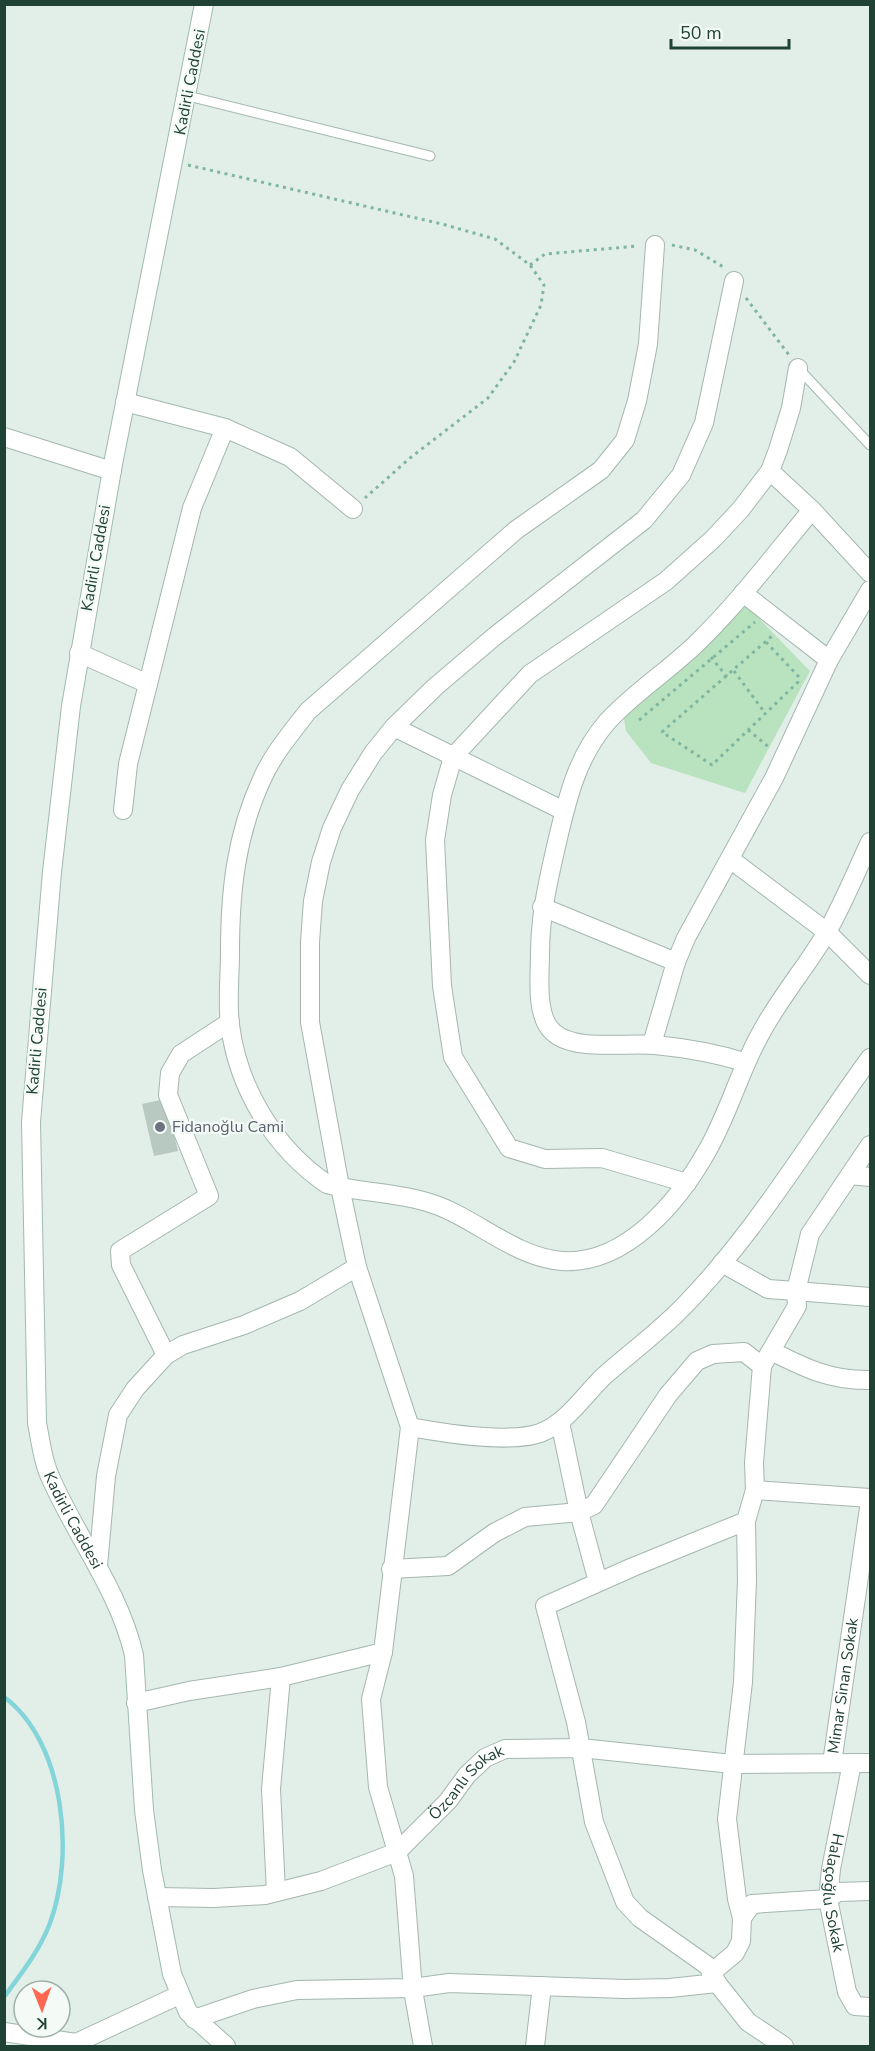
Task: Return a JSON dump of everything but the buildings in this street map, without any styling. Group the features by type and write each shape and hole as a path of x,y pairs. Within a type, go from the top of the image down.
{"street":[{"name":"Kadirli Caddesi","path":"204,4 188,96 125,402 79,653 52,872 31,1122 37,1423 51,1479 121,1610 129,1633 134,1655 144,1810 157,1898 172,1974 179,1995 194,2019 225,2046"},
{"path":"655,245 648,344 637,401 624,440 601,470 516,530 308,711 283,743 262,777 236,852 231,892 230,1022 235,1053 244,1082 257,1107 277,1136 327,1184 432,1203 536,1255 562,1261 586,1259 608,1252 628,1241 667,1207 687,1182 708,1149 744,1062 772,1012 827,932 870,842"},
{"path":"423,2046 413,1988 404,1876 378,1787 371,1699 383,1652 391,1569 410,1427 357,1267 340,1187 310,1022 310,942 313,901 321,862 341,809 373,753 394,727 486,643 644,520 668,495 695,449 704,423 734,281"},
{"path":"687,1182 602,1158 545,1159 508,1148 453,1057 442,986 435,840 442,795 453,757 530,674 666,581 682,567 734,516 770,471 785,428 798,368"},
{"path":"125,402 225,428 290,457 353,509"},
{"path":"123,810 128,764 192,508 225,428"},
{"path":"4,437 112,471"},
{"path":"770,471 812,510 870,573"},
{"path":"744,1062 711,1052 652,1044 581,1043 565,1040 553,1032 545,1021 542,1005 540,935 542,907 564,811 577,770 606,724 699,641 743,593 812,510"},
{"path":"652,1044 676,962 783,758 829,660 870,590"},
{"path":"743,593 829,660"},
{"path":"79,653 148,684"},
{"path":"394,727 564,811"},
{"path":"730,859 827,932 870,975"},
{"path":"542,907 676,962"},
{"path":"166,1355 121,1265 120,1251 209,1196 168,1095 170,1073 181,1054 230,1022"},
{"path":"410,1427 478,1436 519,1436 539,1433 560,1422 604,1377 676,1313 722,1263 870,1058"},
{"path":"194,2019 254,1999 297,1990 413,1988 449,1983 658,1989 714,1978 735,1953 741,1941 742,1918 737,1899 727,1819 743,1682 747,1580 746,1521 755,1490 754,1463 766,1358 797,1306 796,1292 810,1234 870,1145"},
{"path":"850,1175 870,1177"},
{"path":"722,1263 768,1289 870,1297"},
{"path":"98,1566 106,1476 118,1415 135,1389 166,1355 183,1345 244,1325 300,1301 357,1267"},
{"path":"391,1569 448,1566 494,1533 525,1516 579,1512 594,1505 668,1395 697,1360 712,1354 744,1352 815,1373 855,1380 870,1380"},
{"path":"560,1422 579,1512 598,1582"},
{"path":"755,1490 870,1500"},
{"name":"Mimar Sinan Sokak","path":"832,1763 870,1500"},
{"path":"746,1521 545,1606 581,1748 594,1822 624,1902 640,1918 708,1966 714,1978 748,2022 784,2046"},
{"path":"136,1703 189,1691 281,1677 383,1652"},
{"path":"276,1892 271,1789 281,1677"},
{"name":"Özcanlı Sokak","path":"157,1898 214,1898 276,1892 321,1881 397,1852 448,1802 467,1775 485,1758 505,1749 581,1748 732,1764 870,1763"},
{"name":"Halaçoğlu Sokak","path":"852,1763 828,1899 847,1992 855,2006 870,2007"},
{"path":"742,1918 752,1904 828,1899 838,1892 870,1891"},
{"path":"536,2046 542,1986"},
{"path":"4,2032 76,2043 179,1995"}],"lane":[{"path":"188,96 430,156"},
{"path":"798,368 870,445"}],"path":[{"path":"174,162 442,224 495,239 530,265 544,285 541,305 514,362 488,398 410,458 353,509"},
{"path":"530,265 545,254 669,244 695,249 716,261 734,281 798,368"},
{"path":"639,720 756,621"},
{"path":"766,642 799,677 798,682 712,765 662,732 772,636"},
{"path":"699,641 727,677"},
{"path":"734,671 766,713"},
{"path":"748,730 783,758"}],"green space":[{"path":"746,605 810,671 745,793 651,763 626,731 622,707"}],"waterway":[{"path":"4,1697 25,1717 40,1742 52,1771 63,1834 58,1896 50,1923 36,1952 4,1997"}],"place":[{"name":"Fidanoğlu Cami","path":"160,1127"}]}
